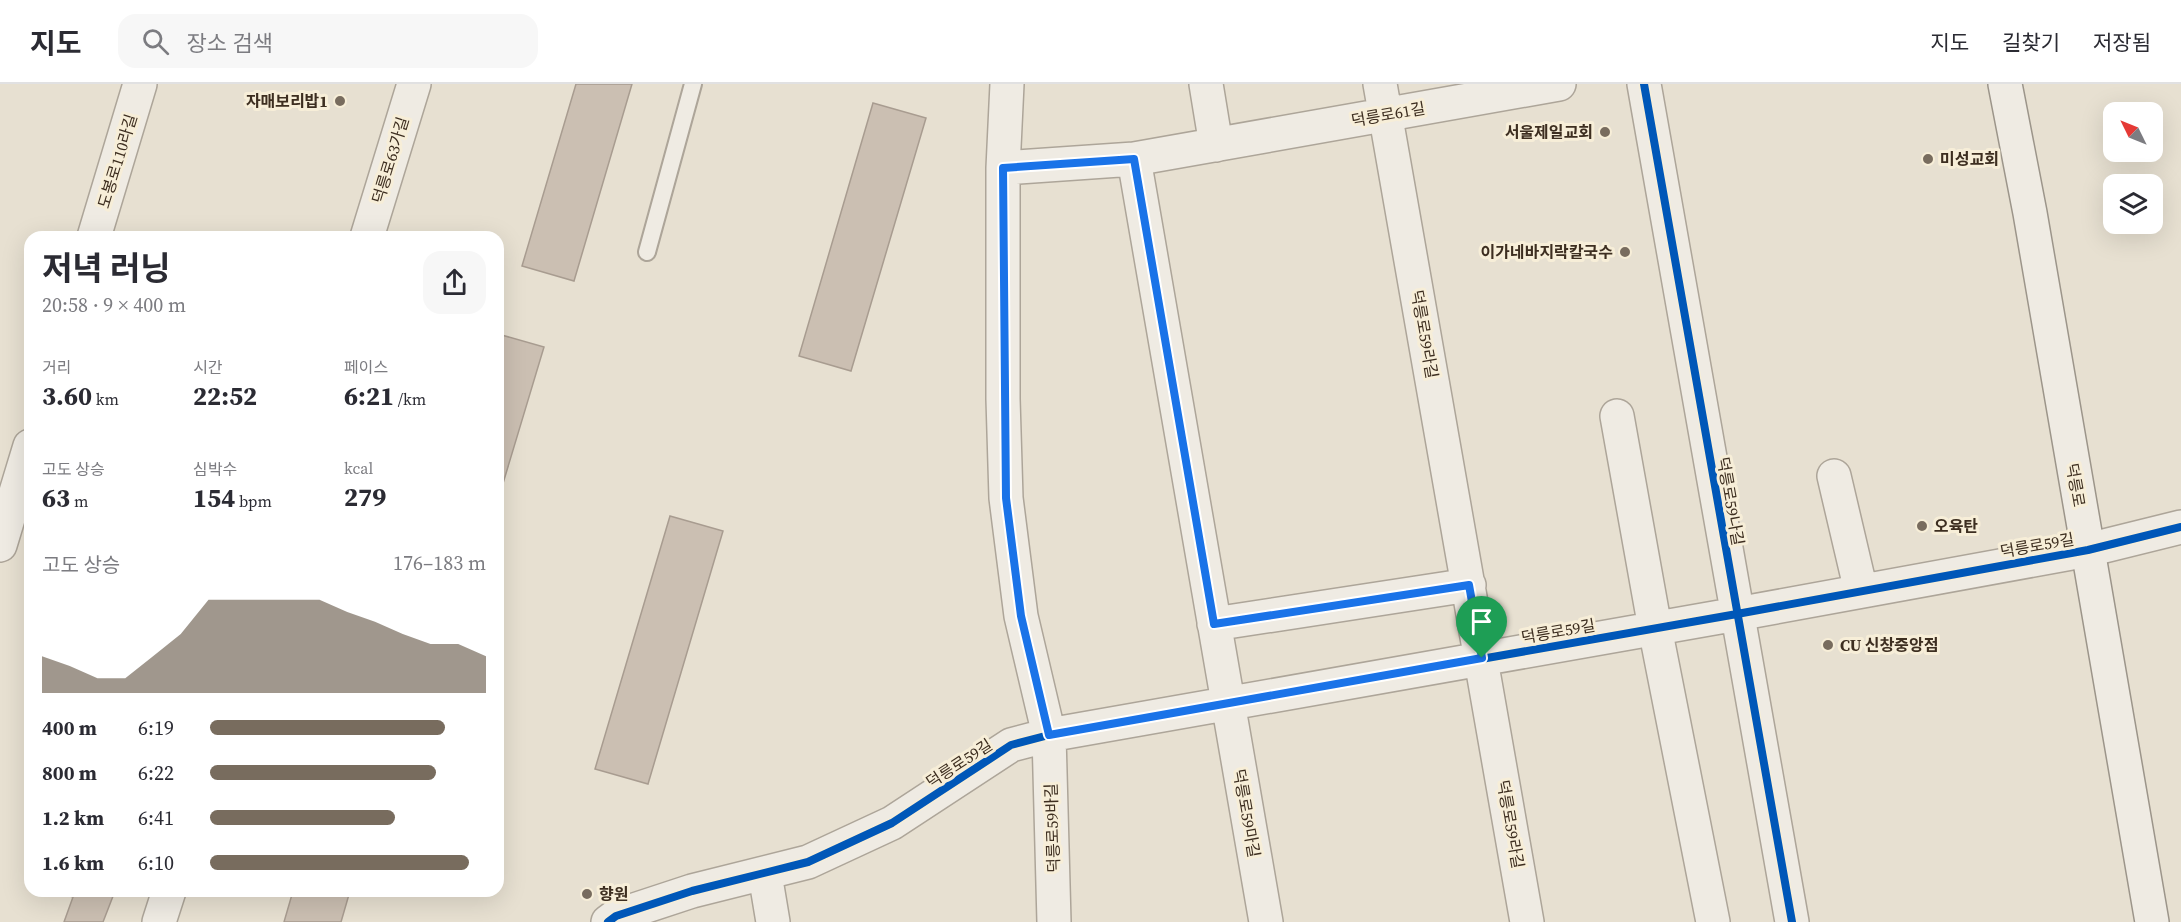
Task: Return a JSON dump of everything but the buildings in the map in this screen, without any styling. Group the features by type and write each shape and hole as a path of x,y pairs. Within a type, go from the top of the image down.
{"street":[{"name":"도봉로110라길","path":"95,231 140,84"},
{"name":"덕릉로63가길","path":"369,231 414,84"},
{"name":"덕릉로59바길","path":"1007,84 1003,168 1003,388 1006,498 1021,616 1049,735 1054,922"},
{"path":"1206,84 1216,145"},
{"name":"덕릉로61길","path":"1003,168 1134,159 1216,145 1383,99 1559,84"},
{"name":"덕릉로59나길","path":"1644,84 1792,922"},
{"name":"덕릉로","path":"2005,84 2152,922"},
{"name":"덕릉로59라길","path":"1383,99 1527,922"},
{"path":"1134,159 1227,704"},
{"path":"1617,416 1655,628 1713,922"},
{"path":"0,545 16,480 24,461"},
{"path":"1834,476 1861,591"},
{"name":"덕릉로59길","path":"608,922 616,916 692,891 808,862 881,828 1011,745 1049,735 2088,550 2181,527"},
{"path":"1214,624 1469,585"},
{"name":"덕릉로59마길","path":"1227,704 1266,922"},
{"path":"765,874 773,922"},
{"path":"159,922 167,897"}],"lane":[{"path":"647,252 693,84"}],"cycle path":[{"path":"1644,84 1792,922"},
{"path":"608,922 616,916 692,891 808,862 892,823 1011,745 1049,735 2088,550 2181,527"}],"place":[{"name":"자매보리밥1","path":"340,101"},
{"name":"서울제일교회","path":"1605,132"},
{"name":"미성교회","path":"1928,159"},
{"name":"이가네바지락칼국수","path":"1625,252"},
{"name":"오육탄","path":"1922,526"},
{"name":"CU 신창중앙점","path":"1828,645"},
{"name":"향원","path":"587,894"}],"route":[{"path":"1134,159 1214,624 1469,585 1482,658 1049,735 1021,616 1006,498 1003,399 1003,168 1134,159"}]}
